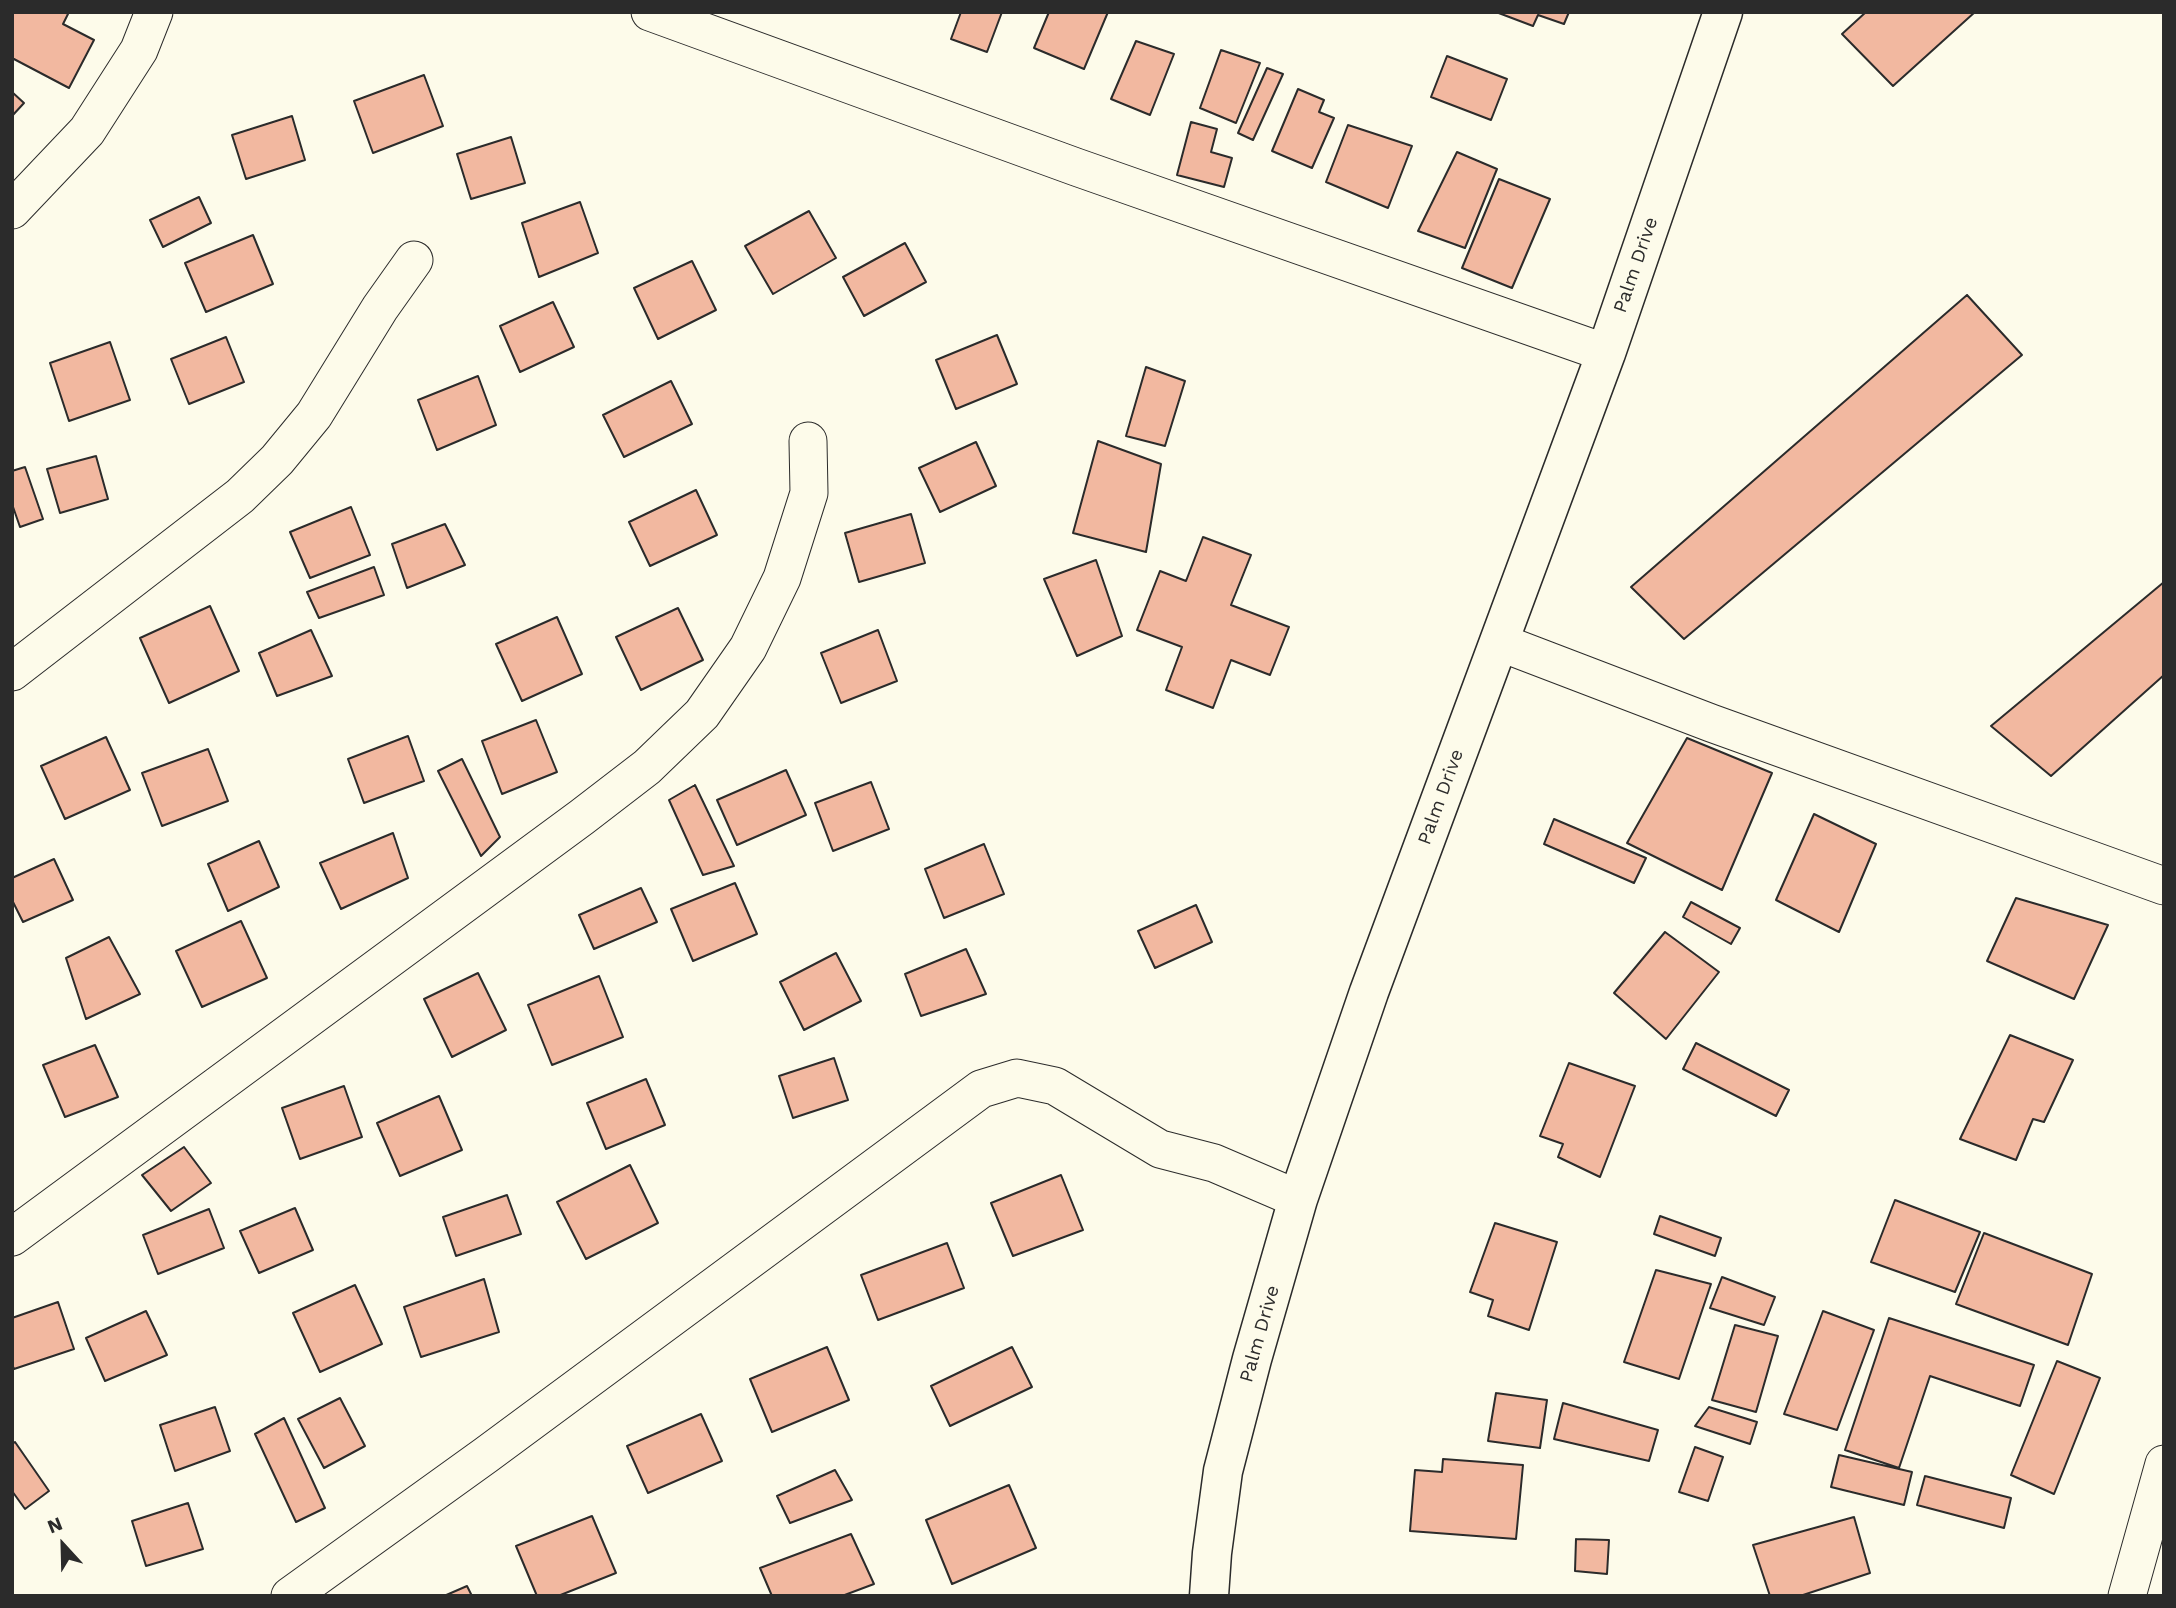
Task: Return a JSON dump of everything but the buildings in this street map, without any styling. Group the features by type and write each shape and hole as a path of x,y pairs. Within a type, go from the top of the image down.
{"street":[{"path":"12,210 87,131 139,50 154,12"},
{"path":"650,12 1076,167 1606,352"},
{"name":"Palm Drive","path":"1209,1596 1223,1471 1298,1199 1369,992 1606,352 1723,12"},
{"path":"12,672 240,496 277,460 314,415 380,308 414,260"},
{"path":"12,1237 582,817 647,767 702,714 748,648 782,578 809,493 808,442"},
{"path":"1499,642 1711,723 2164,886"},
{"path":"290,1596 981,1089 1017,1077 1055,1086 1160,1149 1214,1163 1298,1199"},
{"path":"2127,1596 2164,1464"}]}
